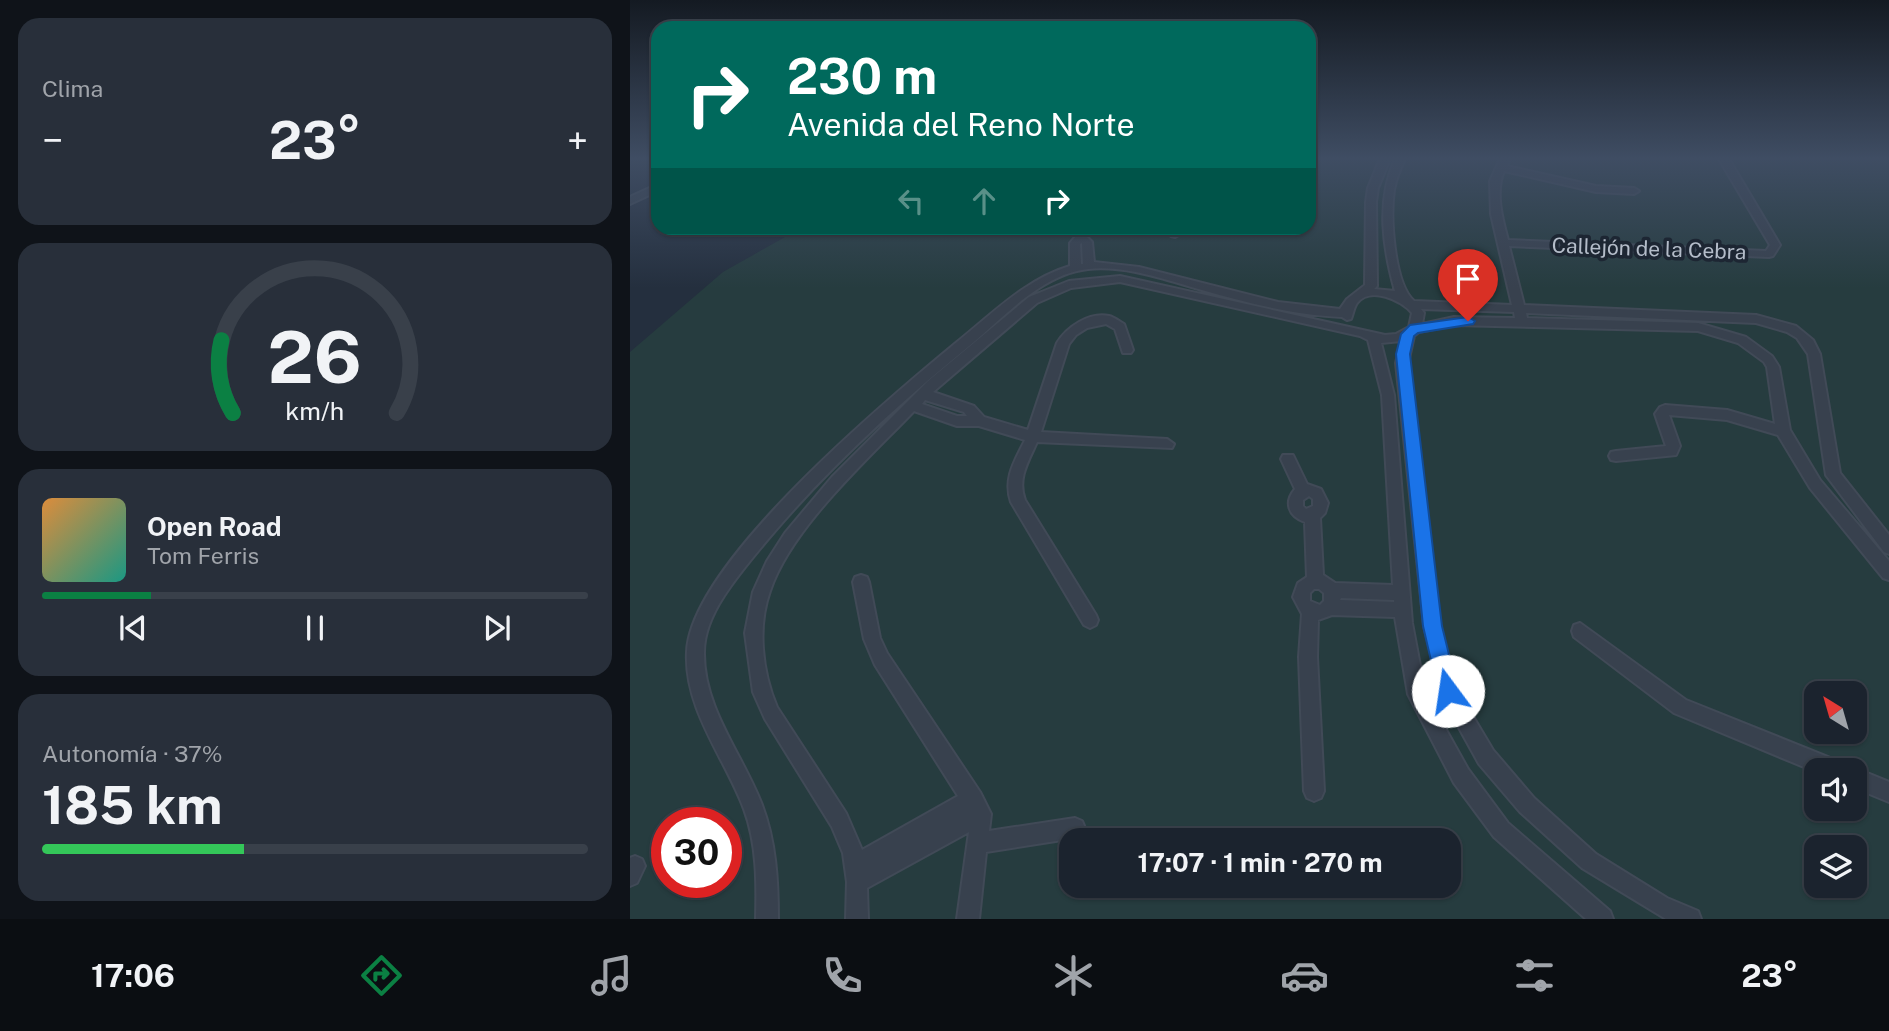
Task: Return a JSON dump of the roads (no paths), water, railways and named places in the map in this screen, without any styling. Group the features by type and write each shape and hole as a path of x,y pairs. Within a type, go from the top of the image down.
{"street":[{"path":"767,919 768,887 753,807 712,717 696,671 695,649 710,605 733,569 848,441 1048,278 1083,267 1123,267 1309,312 1343,313 1368,290 1371,283 1373,202"},
{"path":"1388,202 1395,277 1402,297"},
{"path":"1496,202 1502,243 1520,317"},
{"name":"Callejón de la Cebra","path":"1502,243 1769,254 1775,245 1749,202"},
{"path":"1079,235 1075,243 1083,267"},
{"path":"857,919 857,873 839,820 771,713 762,692 753,632 765,579 790,538 837,481 911,405 1033,300 1069,285 1104,278 1154,285 1366,335 1395,338 1411,331 1454,321 1520,317 1674,320 1733,316 1770,321 1804,336 1811,344 1833,475 1889,547"},
{"path":"1358,297 1374,292 1402,297 1413,305 1520,317"},
{"path":"1413,305 1418,321 1411,331 1402,363 1432,626 1448,691 1486,758 1527,805 1588,861 1660,905 1690,919"},
{"path":"1347,309 1349,321 1366,335 1388,394 1403,601 1417,694 1461,776 1502,830 1602,919"},
{"path":"1090,620 1018,502 1014,490 1016,473 1033,437 1063,343 1070,333 1085,324 1108,320 1120,327 1127,350"},
{"path":"1674,320 1730,335 1755,348 1768,359 1773,367 1783,431 1815,484 1889,573"},
{"path":"923,394 969,409 979,421"},
{"path":"911,405 957,421 979,421 1033,437 1167,444"},
{"path":"1616,456 1671,451 1674,446 1662,414 1665,410 1727,415 1783,431"},
{"path":"1289,459 1304,492 1315,493 1321,498 1321,508 1312,514 1315,582"},
{"path":"861,582 872,639 881,659 977,807 979,843 968,919"},
{"path":"1315,582 1324,584 1330,598 1318,612 1310,610 1302,602 1301,592 1315,582"},
{"path":"1330,598 1403,601"},
{"path":"1310,610 1308,657 1314,791"},
{"path":"1580,631 1680,707 1806,758"},
{"path":"1867,783 1889,792"},
{"path":"857,873 977,807"},
{"path":"979,843 1059,830"}]}
